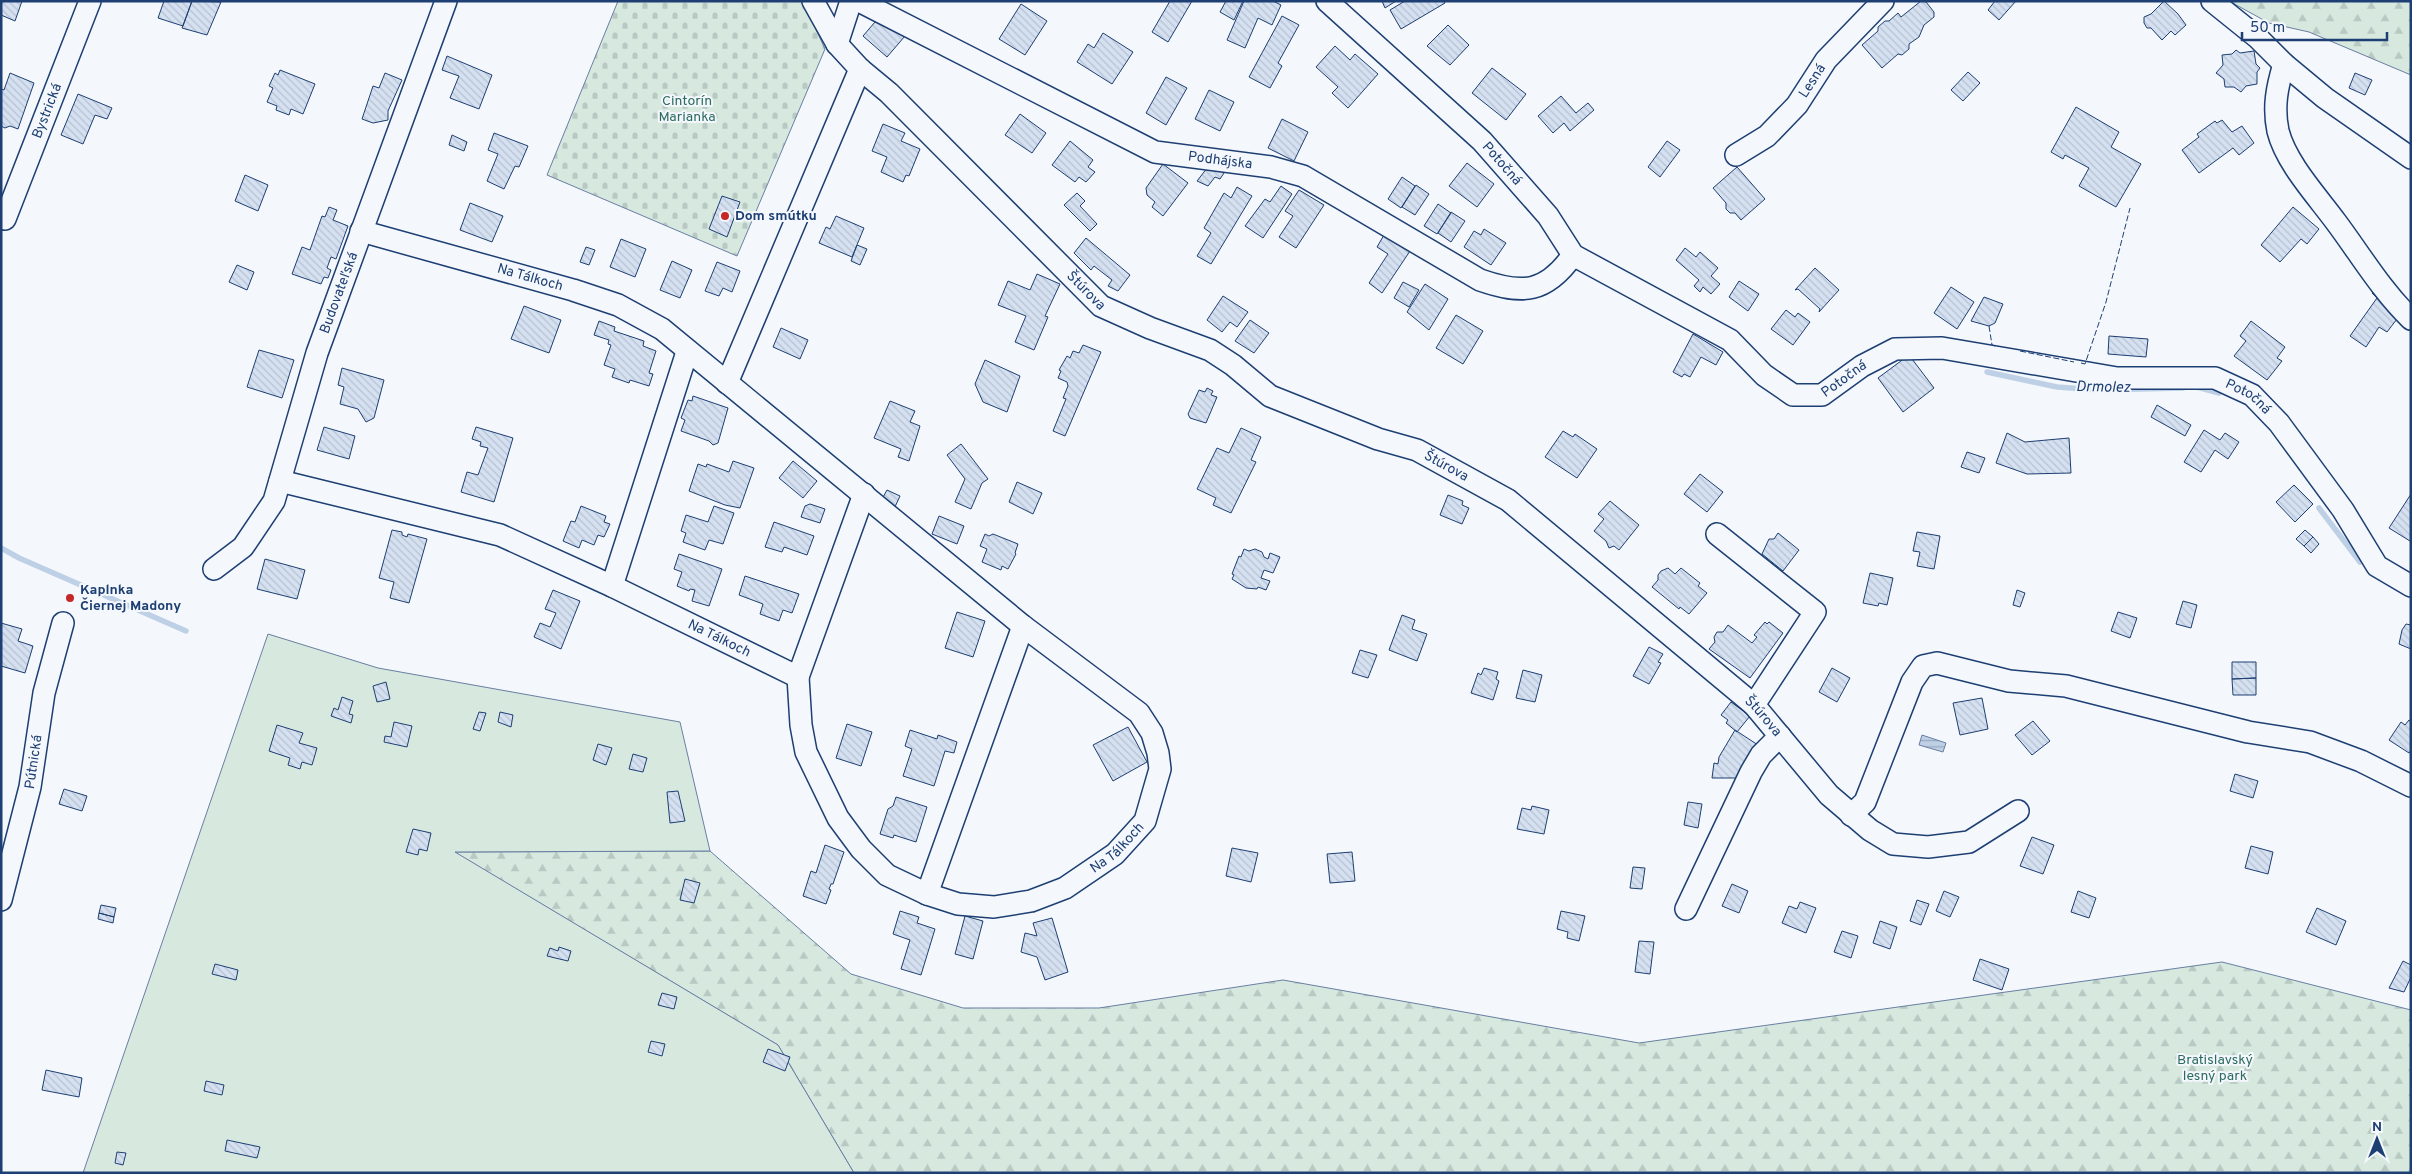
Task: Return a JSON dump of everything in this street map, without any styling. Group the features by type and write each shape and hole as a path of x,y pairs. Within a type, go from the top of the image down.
{"street":[{"name":"Bystrická","path":"5,219 90,1"},
{"name":"Budovateľská","path":"214,569 243,547 274,501 317,353 446,1"},
{"name":"Štúrova","path":"813,1 836,44 860,69 889,93 1101,306 1121,316 1210,350 1233,365 1270,396 1378,439 1417,450 1508,500 1754,705 1829,795 1851,815 1893,844 1928,847 1969,842 2018,811"},
{"path":"836,44 851,1"},
{"name":"Podhájska","path":"860,1 1155,152 1270,167 1303,176 1480,280 1498,286 1517,289 1542,285 1560,273 1574,255"},
{"name":"Potočná","path":"1327,1 1482,140 1548,216 1574,255 1730,340 1764,375 1793,395 1822,395 1862,366 1895,349 1952,349 2062,370 2117,378 2214,378 2252,395 2279,423 2343,510 2376,566 2411,586"},
{"name":"Lesná","path":"1736,155 1767,136 1797,105 1826,60 1883,1"},
{"path":"2212,1 2258,38 2284,64 2347,114 2411,158"},
{"path":"2284,64 2276,91 2275,109 2279,133 2288,152 2301,174 2375,276 2398,306 2411,319"},
{"path":"727,384 860,69"},
{"name":"Na Tálkoch","path":"361,230 618,305 662,329 687,352 864,494 1023,626 1139,713 1152,733 1158,753 1160,769 1145,820 1115,854 1064,888 1031,901 994,907 958,904 927,894 886,875 861,849 838,818 806,752 801,725 798,677 864,494"},
{"path":"612,586 687,352"},
{"name":"Na Tálkoch","path":"280,481 500,535 612,586 798,677"},
{"path":"1717,534 1815,612 1754,705"},
{"name":"Pútnická","path":"1,900 30,787 44,693 63,624"},
{"path":"927,894 1023,626"},
{"path":"1851,815 1865,802 1912,682 1923,666 1936,663 2009,681 2066,686 2248,732 2310,742 2362,761 2411,786"},
{"path":"1686,909 1751,772 1761,755 1780,736"}],"green space":[{"name":"Cintorín Marianka","path":"618,1 803,1 825,49 737,256 547,175"},
{"path":"2229,1 2411,1 2411,75 2309,32 2269,23"},
{"path":"268,634 378,668 680,722 710,851 455,852 778,1045 854,1173 83,1173"},
{"name":"Bratislavský lesný park","path":"710,851 851,974 963,1008 1099,1008 1283,980 1639,1043 2222,962 2411,1010 2411,1173 854,1173 778,1045 454,852"}],"water":[{"path":"1922,735 1946,743 1943,752 1919,745"}],"building":[{"path":"1,1 22,1 15,21 1,15"},
{"path":"164,1 192,1 183,26 158,18"},
{"path":"192,1 221,2 207,35 182,28"},
{"path":"1170,1 1192,1 1168,42 1152,32"},
{"path":"1226,1 1243,1 1234,20 1220,12"},
{"path":"1244,1 1273,1 1281,5 1272,25 1258,18 1245,48 1227,40"},
{"path":"1382,1 1396,1 1385,8"},
{"path":"1405,1 1444,1 1445,3 1401,29 1390,10"},
{"path":"1921,1 1926,2 1934,12 1934,17 1924,25 1919,37 1909,44 1909,49 1902,55 1898,54 1882,68 1862,45 1878,31 1878,27 1885,21 1889,21 1898,13 1901,17"},
{"path":"1995,1 2016,1 1999,20 1988,10"},
{"path":"2164,1 2178,14 2186,25 2175,35 2171,31 2162,40 2151,28 2147,28 2144,23 2144,17 2151,14"},
{"path":"1021,4 1047,21 1025,55 999,39"},
{"path":"881,15 905,36 887,57 863,36"},
{"path":"1282,16 1299,25 1278,63 1282,66 1270,88 1249,77"},
{"path":"1448,25 1469,45 1450,65 1427,46"},
{"path":"1103,33 1133,52 1112,84 1077,62 1088,44 1094,48"},
{"path":"1335,46 1350,60 1355,54 1378,74 1348,108 1332,93 1338,87 1316,67"},
{"path":"2236,50 2240,53 2254,51 2256,64 2260,68 2257,72 2257,84 2246,86 2241,92 2234,87 2225,87 2224,79 2216,73 2223,65 2222,55 2232,54"},
{"path":"447,56 492,75 479,109 450,98 459,76 442,70"},
{"path":"1492,68 1526,94 1506,120 1472,93"},
{"path":"280,70 315,84 303,114 291,109 289,115 276,110 277,106 267,102 273,88 269,86 275,73 278,75"},
{"path":"1968,72 1980,83 1963,101 1951,90"},
{"path":"10,73 34,83 18,129 10,126 5,128 1,126 1,89 4,90"},
{"path":"385,73 402,80 388,111 388,120 373,123 362,119 373,86 379,88"},
{"path":"2355,73 2372,80 2365,95 2349,88"},
{"path":"1166,77 1187,88 1166,125 1146,113"},
{"path":"1209,90 1234,102 1220,131 1195,119"},
{"path":"78,94 112,108 107,119 95,115 83,144 61,135"},
{"path":"1561,96 1576,113 1588,103 1594,110 1570,131 1564,123 1553,133 1538,116"},
{"path":"2076,107 2119,132 2111,147 2141,164 2116,207 2079,186 2089,168 2065,155 2063,159 2051,152"},
{"path":"1020,114 1046,133 1032,153 1005,135"},
{"path":"1282,119 1308,132 1294,161 1268,148"},
{"path":"2222,120 2232,132 2242,126 2254,143 2239,155 2233,148 2199,173 2182,150 2199,137 2197,134 2215,121 2217,123"},
{"path":"883,124 905,133 901,141 920,149 909,176 906,175 903,182 881,172 887,157 872,151"},
{"path":"494,133 528,146 519,167 515,166 504,189 487,181 498,154 488,150"},
{"path":"452,135 467,142 464,151 449,145"},
{"path":"1070,141 1093,160 1088,167 1095,172 1086,182 1079,177 1075,182 1052,165"},
{"path":"1667,141 1680,150 1660,177 1648,167"},
{"path":"1211,163 1228,167 1220,179 1215,177 1208,186 1197,181"},
{"path":"1467,163 1494,184 1477,207 1449,186"},
{"path":"1163,164 1188,183 1163,216 1152,207 1155,202 1147,195 1146,188"},
{"path":"1737,167 1765,199 1741,220 1735,213 1730,213 1726,209 1726,203 1713,188"},
{"path":"245,175 268,185 258,211 235,201"},
{"path":"1402,177 1415,186 1401,208 1388,199"},
{"path":"1416,185 1429,194 1415,215 1402,207"},
{"path":"1281,186 1292,194 1263,238 1245,226 1265,199 1270,202"},
{"path":"1237,187 1252,196 1211,264 1197,256 1211,233 1204,228 1224,193 1231,198"},
{"path":"1299,190 1324,205 1296,248 1279,237 1293,216 1285,211"},
{"path":"1077,193 1085,201 1080,206 1097,224 1090,231 1064,205"},
{"name":"Dom smútku","path":"722,196 740,202 727,237 709,229"},
{"path":"470,203 503,216 492,242 460,230"},
{"path":"1438,204 1451,213 1437,234 1424,226"},
{"path":"329,207 337,210 333,220 348,226 336,259 331,257 327,268 331,270 328,278 324,277 321,284 292,274 302,247 310,250 322,216 325,217"},
{"path":"2293,207 2319,229 2307,244 2301,239 2280,262 2261,245"},
{"path":"1451,212 1465,221 1451,242 1438,233"},
{"path":"836,216 864,228 852,257 819,243 826,227 830,229"},
{"path":"1484,229 1506,243 1491,265 1464,247 1474,231 1481,235"},
{"path":"1384,235 1410,251 1382,293 1369,283 1388,254 1377,247"},
{"path":"1086,238 1130,275 1118,291 1108,286 1112,280 1094,266 1091,270 1074,253"},
{"path":"621,239 646,249 635,277 610,267"},
{"path":"857,245 867,249 860,265 851,261"},
{"path":"586,247 595,250 589,265 580,262"},
{"path":"1685,248 1696,257 1700,252 1718,268 1711,276 1720,284 1711,294 1703,287 1700,292 1694,286 1699,280 1676,260"},
{"path":"672,261 692,270 680,298 660,290"},
{"path":"717,262 740,271 732,292 723,288 719,296 705,291"},
{"path":"237,265 254,272 247,290 229,282"},
{"path":"1815,268 1839,290 1819,312 1820,309 1798,289 1795,290"},
{"path":"1037,274 1060,284 1045,316 1048,317 1034,350 1015,342 1026,316 998,305 1008,281 1030,290"},
{"path":"1739,281 1759,294 1748,311 1729,297"},
{"path":"1403,282 1419,290 1409,307 1394,298"},
{"path":"1425,284 1448,299 1429,330 1407,312"},
{"path":"1951,287 1974,302 1957,329 1934,313"},
{"path":"2377,289 2394,312 2393,316 2397,319 2387,332 2379,327 2366,347 2350,336 2377,298 2372,293"},
{"path":"1223,296 1248,312 1237,327 1230,322 1222,332 1207,320"},
{"path":"1984,297 2003,304 1995,323 1989,326 1971,321"},
{"path":"524,306 561,320 549,353 511,339"},
{"path":"1786,310 1795,317 1798,313 1810,322 1793,345 1771,329"},
{"path":"1456,315 1483,331 1463,364 1436,348"},
{"path":"1250,320 1269,333 1254,353 1235,341"},
{"path":"599,321 615,327 614,331 644,341 643,346 656,351 649,373 653,374 649,386 630,380 629,383 612,377 615,369 604,365 611,345 608,344 609,340 594,335"},
{"path":"2251,321 2285,347 2277,358 2282,361 2267,380 2234,356 2246,341 2240,336"},
{"path":"781,328 808,340 800,359 773,347"},
{"path":"1693,334 1723,352 1716,365 1701,357 1690,377 1684,374 1682,377 1673,372"},
{"path":"2109,336 2148,339 2146,357 2108,354"},
{"path":"1083,345 1101,352 1065,436 1053,431 1066,399 1063,398 1068,386 1067,382 1058,378 1061,371 1059,370 1067,356 1070,358 1073,351 1079,353"},
{"path":"259,350 294,360 282,398 247,387"},
{"path":"1909,355 1934,388 1903,412 1878,378"},
{"path":"985,360 1020,376 1007,412 983,402 975,384"},
{"path":"342,368 384,380 374,418 366,422 358,409 340,404 344,387 338,385"},
{"path":"1207,388 1213,391 1211,395 1217,397 1206,423 1190,418 1188,414 1199,390 1205,392"},
{"path":"693,396 728,408 718,443 713,445 709,441 681,431 685,420 681,418 688,400 692,401"},
{"path":"890,401 915,411 910,422 920,426 909,461 898,457 901,449 874,438"},
{"path":"2157,405 2191,425 2185,436 2151,417"},
{"path":"324,427 355,436 349,459 317,450"},
{"path":"476,427 513,438 494,502 461,492 467,472 478,475 488,448 480,446 481,442 472,439"},
{"path":"1241,428 1261,437 1251,460 1256,462 1231,513 1213,505 1216,498 1197,489 1217,448 1229,453"},
{"path":"2204,430 2220,440 2225,433 2239,442 2228,459 2215,450 2201,472 2184,462"},
{"path":"1563,431 1573,437 1575,434 1597,449 1577,478 1545,457"},
{"path":"2007,433 2025,442 2069,438 2071,473 2027,474 1996,463"},
{"path":"961,444 988,479 982,483 971,509 955,502 965,479 947,455"},
{"path":"1967,452 1985,458 1979,473 1961,467"},
{"path":"733,461 754,468 740,508 725,505 689,491 698,464 706,467 707,464 729,472"},
{"path":"793,461 817,481 803,498 779,478"},
{"path":"1700,474 1723,492 1707,512 1684,494"},
{"path":"1017,482 1042,493 1033,514 1009,502"},
{"path":"2294,485 2313,504 2295,522 2276,502"},
{"path":"887,490 900,496 894,509 882,499"},
{"path":"2411,494 2411,539 2410,541 2389,528"},
{"path":"1448,495 1463,501 1462,505 1469,508 1462,524 1440,515"},
{"path":"1610,501 1639,525 1619,550 1614,546 1609,548 1606,541 1594,531 1604,519 1598,514"},
{"path":"810,504 825,509 820,523 801,517 805,506"},
{"path":"581,506 606,516 604,522 610,524 604,537 598,535 594,545 582,540 579,548 563,541 571,521 575,522"},
{"path":"714,506 734,513 723,544 709,540 705,550 683,542 686,533 681,531 686,515 708,522"},
{"path":"939,516 964,526 957,544 932,534"},
{"path":"774,522 814,536 807,555 784,547 782,552 765,547"},
{"path":"392,530 402,532 402,535 407,537 408,534 427,539 409,603 390,598 394,582 379,578"},
{"path":"2305,530 2313,537 2304,546 2296,539"},
{"path":"1917,532 1940,536 1934,569 1917,566 1920,552 1913,551"},
{"path":"1778,533 1799,550 1783,571 1762,554 1769,539 1774,539"},
{"path":"985,534 989,536 993,534 1018,544 1016,554 1008,569 1002,566 1001,570 982,562 987,549 980,546"},
{"path":"2313,537 2319,544 2311,553 2304,546"},
{"path":"1244,549 1249,551 1255,549 1262,552 1264,557 1268,559 1270,553 1280,557 1273,573 1264,570 1261,578 1270,581 1266,590 1258,587 1257,589 1246,588 1232,579 1239,556 1241,557"},
{"path":"679,554 722,569 709,606 692,601 695,590 690,589 689,591 677,586 682,572 674,569"},
{"path":"265,559 305,570 297,599 257,589"},
{"path":"1668,568 1675,574 1681,568 1700,583 1698,586 1707,593 1689,614 1680,607 1679,609 1652,587 1658,580 1658,575 1661,571"},
{"path":"1870,573 1893,578 1887,605 1879,603 1878,606 1863,603"},
{"path":"745,576 799,594 792,613 783,610 779,621 760,614 763,604 739,595"},
{"path":"553,590 580,601 561,649 534,637 540,623 550,627 556,613 545,609"},
{"path":"2017,590 2025,593 2020,607 2013,605"},
{"path":"2183,601 2197,605 2191,628 2176,624"},
{"path":"957,612 985,621 973,657 945,648"},
{"path":"2118,612 2137,618 2130,638 2111,631"},
{"path":"1402,615 1415,620 1412,629 1427,634 1417,661 1389,650"},
{"path":"1765,622 1767,624 1769,622 1783,633 1750,678 1709,649 1715,642 1714,637 1717,632 1723,632 1728,625 1752,643 1757,637 1754,635"},
{"path":"1,623 22,629 18,641 33,646 25,673 1,666"},
{"path":"2406,624 2411,625 2411,649 2399,644 2402,630"},
{"path":"1649,647 1663,654 1658,662 1661,663 1649,684 1633,676"},
{"path":"1360,650 1377,655 1368,678 1352,673"},
{"path":"2232,662 2256,662 2256,678 2232,679"},
{"path":"1484,668 1498,672 1496,679 1499,681 1493,700 1471,693 1478,673 1481,675"},
{"path":"1832,668 1850,678 1837,702 1819,692"},
{"path":"1523,670 1542,675 1535,702 1516,698"},
{"path":"2256,678 2256,695 2233,695 2232,679"},
{"path":"386,682 390,699 377,702 373,686"},
{"path":"342,697 353,701 349,714 353,715 351,723 331,716 334,708 338,710"},
{"path":"1982,698 1988,729 1960,735 1953,703"},
{"path":"1731,702 1750,716 1737,732 1726,723 1728,720 1721,715"},
{"path":"479,712 486,713 480,731 473,729"},
{"path":"500,712 513,715 511,727 498,722"},
{"path":"2409,720 2411,721 2411,750 2409,753 2389,740 2401,722 2405,725"},
{"path":"2033,721 2050,741 2032,755 2015,735"},
{"path":"394,722 412,726 407,747 384,742 385,736 391,737"},
{"path":"847,724 872,732 861,766 836,758"},
{"path":"277,725 303,733 299,743 317,748 312,765 302,762 300,769 288,765 290,758 269,751"},
{"path":"1128,727 1147,762 1113,781 1093,745"},
{"path":"910,730 937,739 938,735 957,742 954,753 945,751 934,786 903,776 912,749 905,746"},
{"path":"1735,730 1758,745 1742,778 1712,778 1714,763 1718,764 1719,757"},
{"path":"598,744 612,748 606,765 593,760"},
{"path":"633,754 647,758 643,772 629,769"},
{"path":"2235,774 2258,781 2253,798 2230,791"},
{"path":"64,789 87,796 82,811 59,804"},
{"path":"678,791 685,821 670,823 667,792"},
{"path":"896,797 927,807 916,842 894,835 893,838 880,834 888,809 893,806"},
{"path":"1688,802 1702,804 1698,828 1684,825"},
{"path":"1532,806 1549,810 1544,834 1517,829 1522,808 1531,810"},
{"path":"413,829 431,833 427,851 419,849 418,855 406,852"},
{"path":"2032,837 2054,845 2043,874 2020,866"},
{"path":"825,845 844,852 833,884 831,884 829,889 831,890 826,904 803,896 811,871 816,873"},
{"path":"2251,846 2273,852 2268,874 2245,868"},
{"path":"1232,848 1258,853 1251,882 1226,876"},
{"path":"1352,852 1355,881 1330,883 1327,854"},
{"path":"1633,867 1645,868 1642,889 1630,888"},
{"path":"685,879 700,883 694,903 680,900"},
{"path":"1732,884 1748,891 1739,913 1722,906"},
{"path":"1944,891 1959,897 1950,917 1936,911"},
{"path":"2078,891 2096,898 2089,918 2071,912"},
{"path":"1917,900 1929,904 1921,925 1910,921"},
{"path":"1800,902 1816,908 1806,933 1782,923 1789,906 1797,909"},
{"path":"101,905 116,908 114,917 99,913"},
{"path":"2317,908 2346,921 2336,945 2306,932"},
{"path":"900,911 919,917 917,923 935,929 921,975 901,969 910,940 893,934"},
{"path":"1561,911 1585,916 1579,941 1567,938 1568,932 1557,929"},
{"path":"99,913 114,917 113,923 98,919"},
{"path":"965,916 983,921 973,959 955,954"},
{"path":"1052,918 1068,972 1045,980 1037,957 1021,952 1025,933 1037,936 1033,923"},
{"path":"1880,921 1897,927 1890,949 1873,943"},
{"path":"1842,931 1858,936 1851,958 1834,952"},
{"path":"1639,941 1654,942 1650,974 1635,972"},
{"path":"559,947 571,951 568,961 547,956 550,948 558,951"},
{"path":"1980,959 2009,969 2002,990 1973,980"},
{"path":"2403,961 2411,965 2411,977 2404,992 2389,988"},
{"path":"215,964 238,970 236,980 212,974"},
{"path":"662,993 677,997 674,1009 658,1005"},
{"path":"651,1041 665,1044 662,1056 648,1052"},
{"path":"768,1049 790,1057 785,1071 763,1062"},
{"path":"46,1070 82,1078 79,1097 42,1090"},
{"path":"206,1081 224,1085 222,1095 204,1091"},
{"path":"227,1140 260,1147 257,1158 225,1151"},
{"path":"117,1152 126,1153 123,1165 115,1163"}],"waterway":[{"name":"Drmolez","path":"1987,372 2057,387 2098,390 2183,388"},
{"name":"Drmolez","path":"2197,387 2219,393"},
{"name":"Drmolez","path":"2319,508 2360,562"},
{"path":"1,548 19,558 186,631"}],"fence":[{"path":"2081,363 2085,364 2106,302 2130,208"},
{"path":"1989,326 1992,345 1995,346"},
{"path":"2020,351 2074,362"}],"place":[{"name":"Dom smútku","path":"725,216"},
{"name":"Kaplnka Čiernej Madony","path":"70,598"}]}
